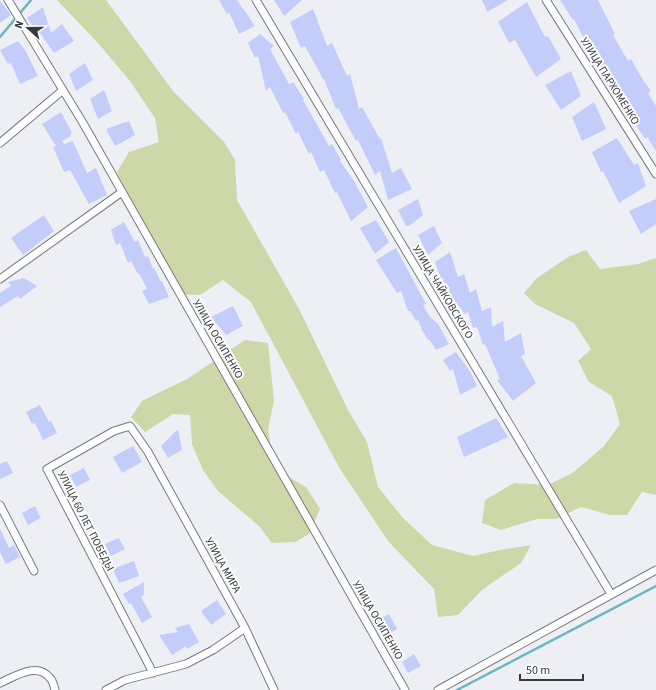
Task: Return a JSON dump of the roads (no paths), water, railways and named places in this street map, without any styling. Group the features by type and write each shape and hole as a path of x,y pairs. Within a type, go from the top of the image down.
{"street":[{"name":"УЛИЦА ОСИПЕНКО","path":"8,0 63,90 122,192 405,690"},
{"name":"УЛИЦА ЧАЙКОВСКОГО","path":"256,0 611,594"},
{"name":"УЛИЦА ПАРХОМЕНКО","path":"546,0 656,174"},
{"path":"0,143 63,90"},
{"path":"0,279 122,192"},
{"name":"УЛИЦА 60 ЛЕТ ПОБЕДЫ","path":"148,452 130,426 114,431 47,469 153,673"},
{"name":"УЛИЦА МИРА","path":"148,452 245,628 274,690"},
{"path":"0,505 34,571"},
{"path":"438,690 656,570"},
{"path":"106,690 125,680 186,664 213,650 245,628"},
{"path":"0,683 24,672 35,670 45,673 51,679 55,690"}],"waterway":[{"path":"0,37 31,0"},
{"path":"457,690 656,586"}]}
